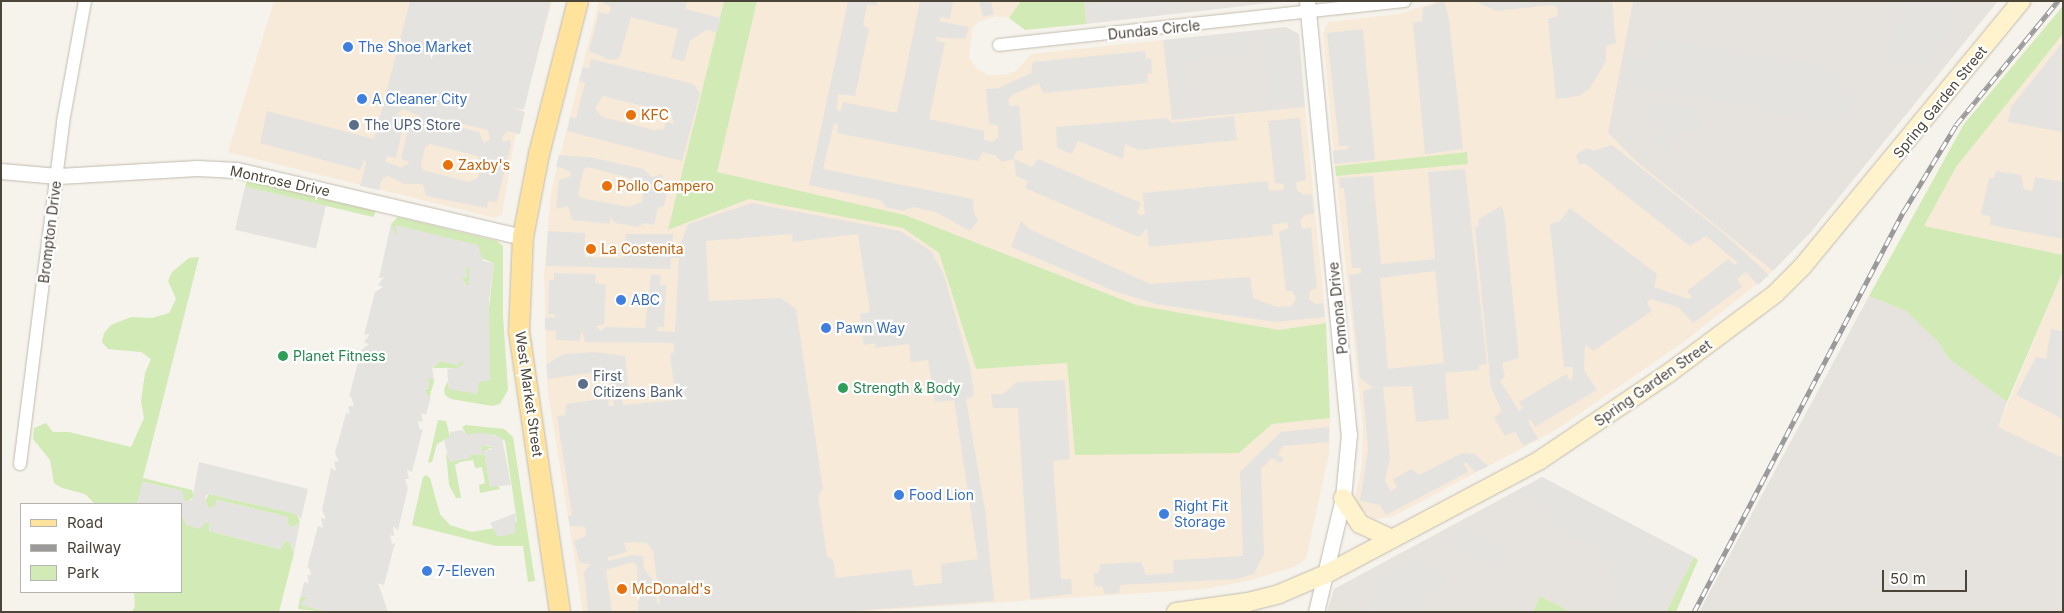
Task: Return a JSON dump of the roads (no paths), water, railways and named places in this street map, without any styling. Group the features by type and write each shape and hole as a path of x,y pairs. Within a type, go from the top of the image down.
{"main road":[{"name":"West Market Street","path":"560,612 519,332 523,237 539,154 578,1"},
{"name":"Spring Garden Street","path":"1176,612 1248,602 1279,594 1326,574 1568,443 1669,373 1774,294 1830,235 2022,1"},
{"path":"1343,498 1360,524 1392,539"}],"street":[{"name":"Brompton Drive","path":"20,464 58,176 67,92 85,1"},
{"name":"Dundas Circle","path":"999,45 1308,7 1405,1"},
{"name":"Pomona Drive","path":"1308,7 1348,414 1348,456 1343,498 1316,612"},
{"name":"Montrose Drive","path":"1,171 58,176 197,168 236,170 523,237"}],"railway":[{"path":"1694,612 1904,211 1956,125 2058,1"}],"place":[{"name":"The Shoe Market","path":"348,47"},
{"name":"A Cleaner City","path":"362,99"},
{"name":"KFC","path":"631,115"},
{"name":"The UPS Store","path":"354,125"},
{"name":"Zaxby's","path":"448,165"},
{"name":"Pollo Campero","path":"607,186"},
{"name":"La Costenita","path":"591,249"},
{"name":"ABC","path":"621,300"},
{"name":"Pawn Way","path":"826,328"},
{"name":"Planet Fitness","path":"283,356"},
{"name":"First Citizens Bank","path":"583,384"},
{"name":"Strength & Body","path":"843,388"},
{"name":"Food Lion","path":"899,495"},
{"name":"Right Fit Storage","path":"1164,514"},
{"name":"7-Eleven","path":"427,571"},
{"name":"McDonald's","path":"622,589"}]}
